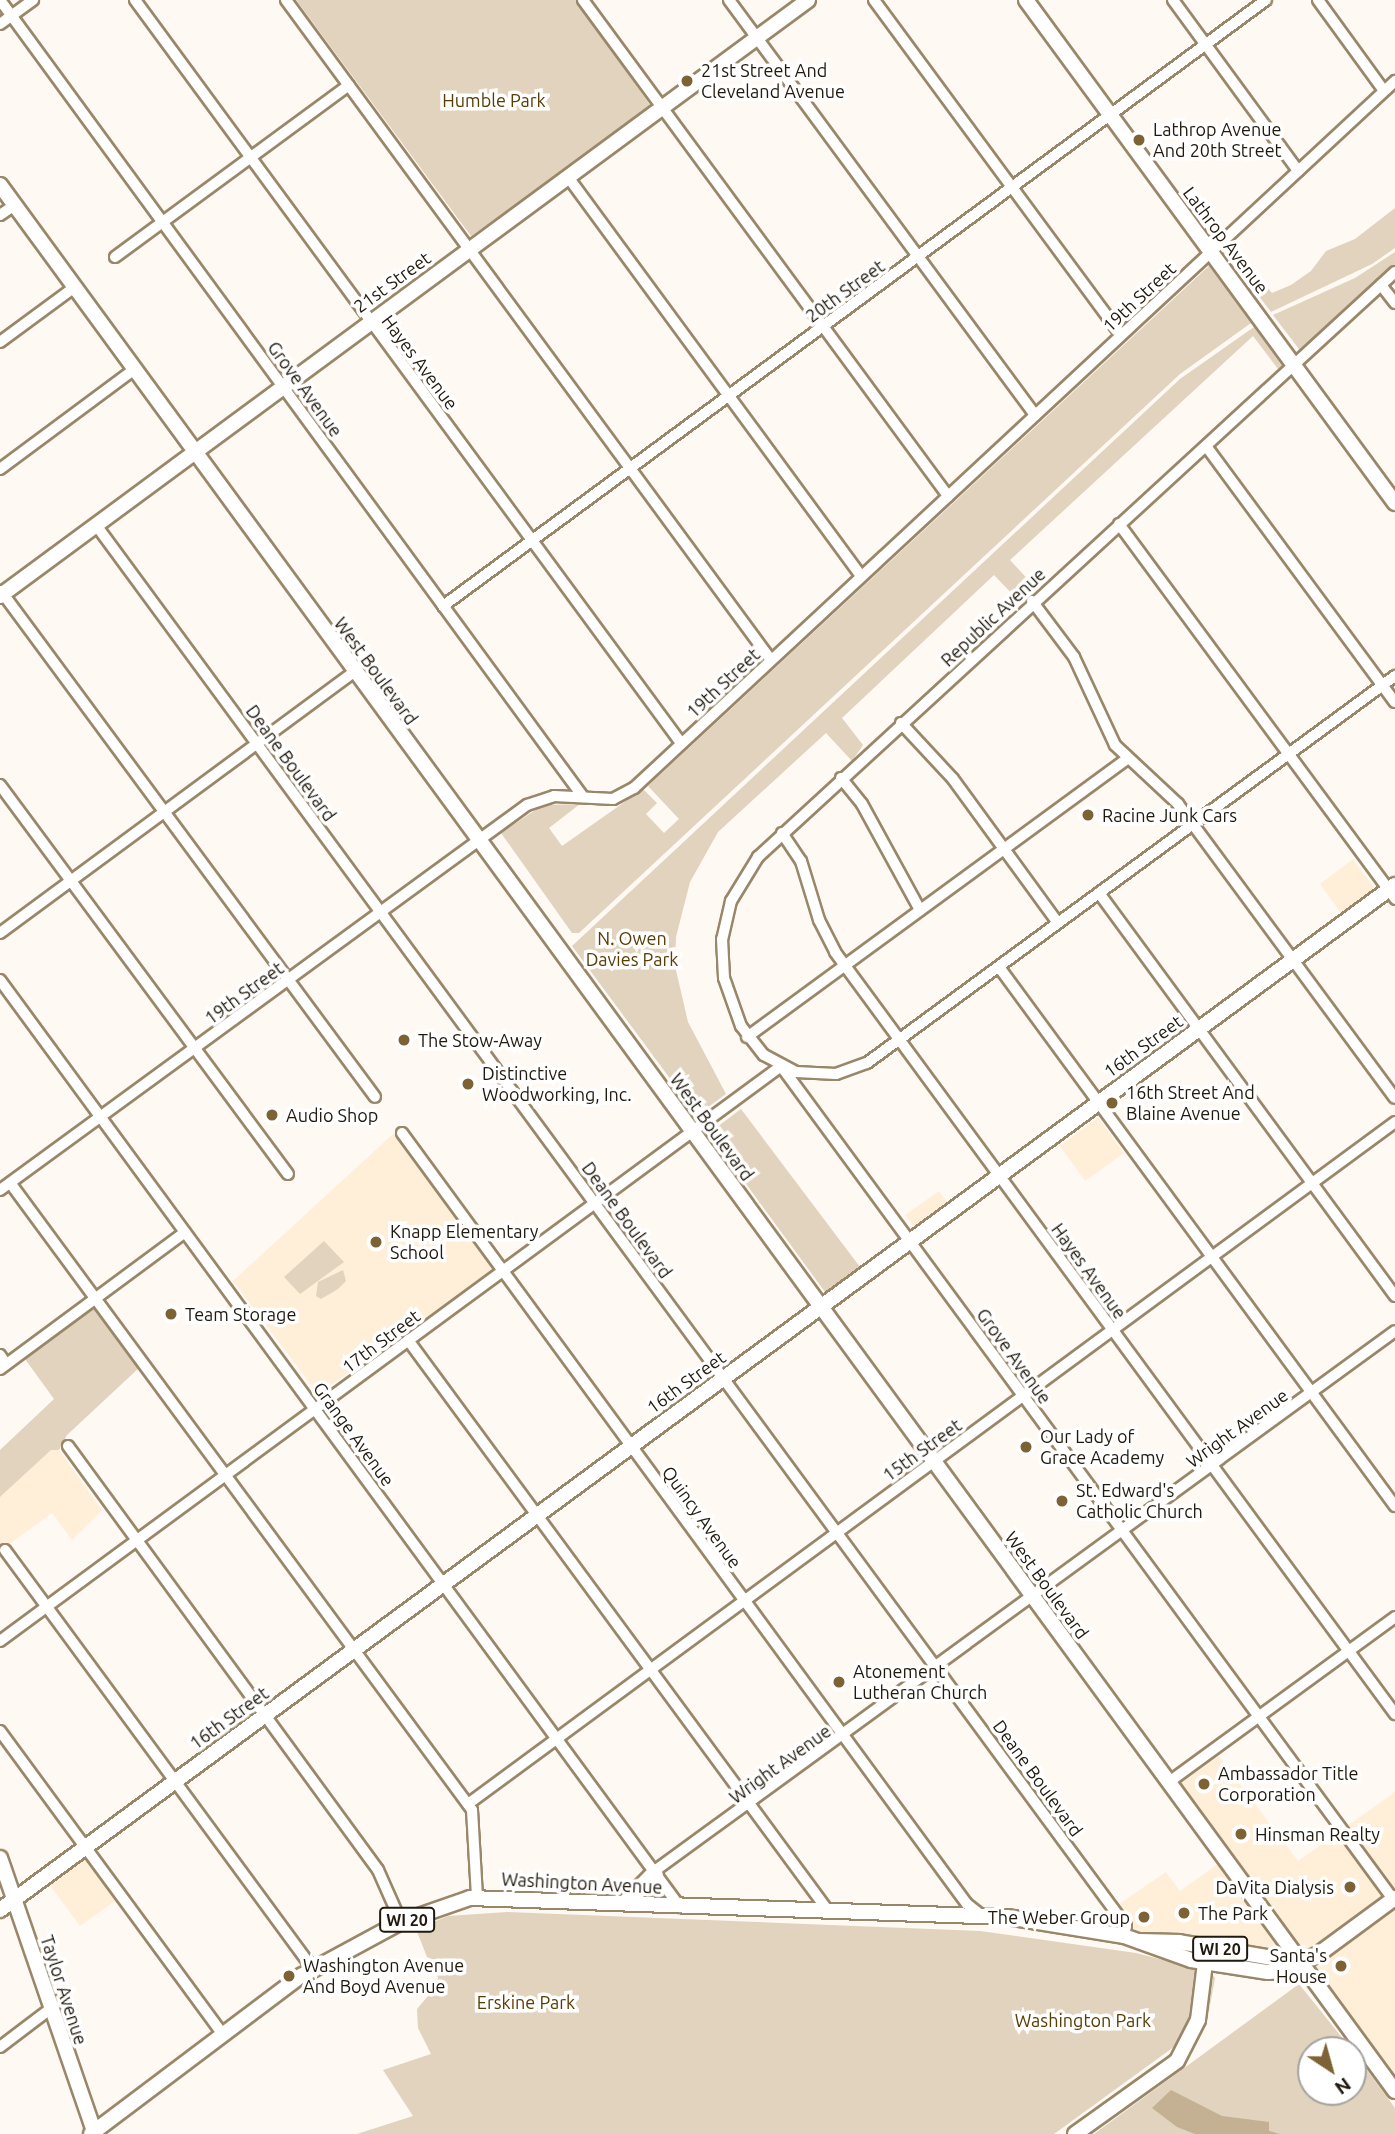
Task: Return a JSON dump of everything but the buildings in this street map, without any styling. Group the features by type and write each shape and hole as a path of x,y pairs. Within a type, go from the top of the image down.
{"street":[{"name":"Grove Avenue","path":"0,0 583,797"},
{"path":"0,24 33,0"},
{"name":"Hayes Avenue","path":"135,0 681,743"},
{"path":"286,0 771,660"},
{"path":"583,0 948,496"},
{"path":"729,0 1035,415"},
{"name":"21st Street","path":"1,593 285,387 808,0"},
{"path":"874,0 1121,335"},
{"name":"Lathrop Avenue","path":"1026,0 1395,503"},
{"path":"1173,0 1298,171"},
{"name":"20th Street","path":"443,607 1266,0"},
{"path":"1318,0 1384,91"},
{"name":"19th Street","path":"0,1190 12,1184 533,802 620,796 771,660 1395,81"},
{"path":"115,257 349,85"},
{"path":"568,177 862,576"},
{"name":"West Boulevard","path":"0,185 6,211 72,289 195,453 353,673 1395,2091"},
{"name":"Republic Avenue","path":"747,1037 726,990 724,926 743,878 782,833 841,778 1032,601 1295,367 1395,272"},
{"path":"1381,285 1395,303"},
{"path":"0,342 72,289"},
{"path":"0,469 132,371"},
{"path":"1206,446 1395,702"},
{"path":"1119,524 1288,754 1393,891"},
{"name":"Deane Boulevard","path":"96,525 1126,1926 1125,1936"},
{"path":"1,593 375,1097"},
{"path":"1032,601 1064,640 1101,722 1127,759 1194,824 1395,1098"},
{"path":"0,933 353,673"},
{"path":"780,1066 812,1074 844,1072 900,1040 1395,676"},
{"path":"901,723 953,779 1058,923"},
{"path":"747,1037 1127,759"},
{"path":"841,778 862,804 920,910"},
{"path":"0,785 288,1174"},
{"name":"Hayes Avenue","path":"782,833 801,861 824,932 845,965 1395,1714"},
{"name":"16th Street","path":"0,1910 1293,959 1393,891"},
{"path":"1099,893 1395,1296"},
{"path":"999,967 1395,1506"},
{"name":"Grange Avenue","path":"0,980 317,1408 658,1874 680,1908"},
{"name":"Grove Avenue","path":"747,1037 780,1066 1394,1900"},
{"name":"17th Street","path":"0,1641 780,1066"},
{"name":"15th Street","path":"468,1804 1395,1122"},
{"name":"Quincy Avenue","path":"402,1133 844,1737 981,1915"},
{"path":"12,1184 228,1474 468,1804 477,1897"},
{"path":"2,1363 185,1232"},
{"name":"Wright Avenue","path":"620,1904 655,1883 658,1874 1395,1331"},
{"path":"408,1340 830,1912"},
{"path":"68,1446 378,1870 401,1922"},
{"path":"5,1550 313,1969"},
{"path":"1169,1782 1395,1617"},
{"path":"0,1731 222,2033"},
{"name":"Taylor Avenue","path":"0,1858 92,2133"},
{"name":"Washington Avenue","path":"92,2133 222,2033 313,1969 401,1922 477,1897 680,1908 981,1915 1125,1936 1198,1961 1268,1972 1301,1963 1394,1900"},
{"name":"Washington Avenue","path":"1139,1941 1152,1938 1301,1963"},
{"path":"1075,2134 1150,2079 1184,2036 1198,1961 1203,1952 1242,1954"},
{"path":"0,2047 50,2009"}],"shaded area":[{"path":"1353,859 1374,888 1341,913 1320,884"},
{"path":"1098,1118 1124,1153 1085,1181 1060,1146"},
{"name":"Knapp Elementary School","path":"394,1133 494,1270 318,1394 233,1281"},
{"path":"939,1191 948,1203 914,1227 905,1215"},
{"path":"51,1450 59,1450 102,1510 72,1540 52,1513 0,1551 0,1497"},
{"path":"1219,1756 1298,1861 1395,1792 1395,2078 1303,1948 1274,1953 1145,1933 1126,1926 1113,1908 1166,1872 1180,1891 1232,1854 1181,1783"},
{"path":"86,1847 122,1896 80,1926 44,1877"},
{"path":"1171,2090 1222,2116 1269,2122 1269,2131 1280,2134 1195,2134 1177,2127 1152,2108"}],"green space":[{"name":"Humble Park","path":"296,0 577,0 652,108 471,236"},
{"path":"1395,208 1395,248 1372,264 1271,312 1255,291 1263,283 1272,293 1291,285 1311,271 1326,251 1355,239"},
{"path":"1395,252 1395,266 1302,353 1273,315 1355,278"},
{"path":"1209,266 1251,323 1180,374 579,933 572,933 501,833 543,805 580,804 549,828 562,846 643,789 657,803 646,814 664,833 679,819 648,786"},
{"name":"N. Owen Davies Park","path":"1254,327 1282,366 1278,369 1253,336 1010,560 1034,586 1018,600 994,575 842,718 863,745 852,761 826,733 718,832 690,882 676,937 675,966 688,1022 726,1094 697,1115 572,946 1180,379"},
{"path":"741,1109 860,1267 825,1292 709,1133"},
{"path":"324,1241 344,1262 300,1294 284,1277"},
{"path":"343,1270 346,1281 338,1289 321,1299 316,1296 318,1282"},
{"path":"94,1308 140,1367 67,1435 59,1450 51,1450 0,1497 0,1450 54,1399 25,1359"},
{"path":"507,1912 980,1931 1136,1953 1210,1972 1215,1978 1208,2016 1193,2033 1054,2134 357,2134 413,2116 383,2070 431,2054 418,2028 417,2009 439,1983 434,1960 427,1957 416,1929 448,1916"},
{"path":"1299,1984 1341,2036 1297,2036 1297,2106 1367,2106 1367,2070 1395,2108 1395,2134 1094,2134"}],"place":[{"name":"21st Street And Cleveland Avenue","path":"687,81"},
{"name":"Lathrop Avenue And 20th Street","path":"1139,140"},
{"name":"Racine Junk Cars","path":"1088,815"},
{"name":"The Stow-Away","path":"404,1040"},
{"name":"Distinctive Woodworking, Inc.","path":"468,1084"},
{"name":"16th Street And Blaine Avenue","path":"1112,1103"},
{"name":"Audio Shop","path":"272,1115"},
{"name":"Knapp Elementary School","path":"376,1242"},
{"name":"Team Storage","path":"171,1314"},
{"name":"Our Lady of Grace Academy","path":"1026,1447"},
{"name":"St. Edward's Catholic Church","path":"1062,1501"},
{"name":"Atonement Lutheran Church","path":"839,1682"},
{"name":"Ambassador Title Corporation","path":"1204,1784"},
{"name":"Hinsman Realty","path":"1241,1834"},
{"name":"DaVita Dialysis","path":"1350,1887"},
{"name":"The Park","path":"1184,1913"},
{"name":"The Weber Group","path":"1144,1917"},
{"name":"Santa's House","path":"1341,1966"},
{"name":"Washington Avenue And Boyd Avenue","path":"289,1976"}],"park label":[{"name":"Erskine Park","path":"526,2002"},
{"name":"Washington Park","path":"1083,2020"}]}
